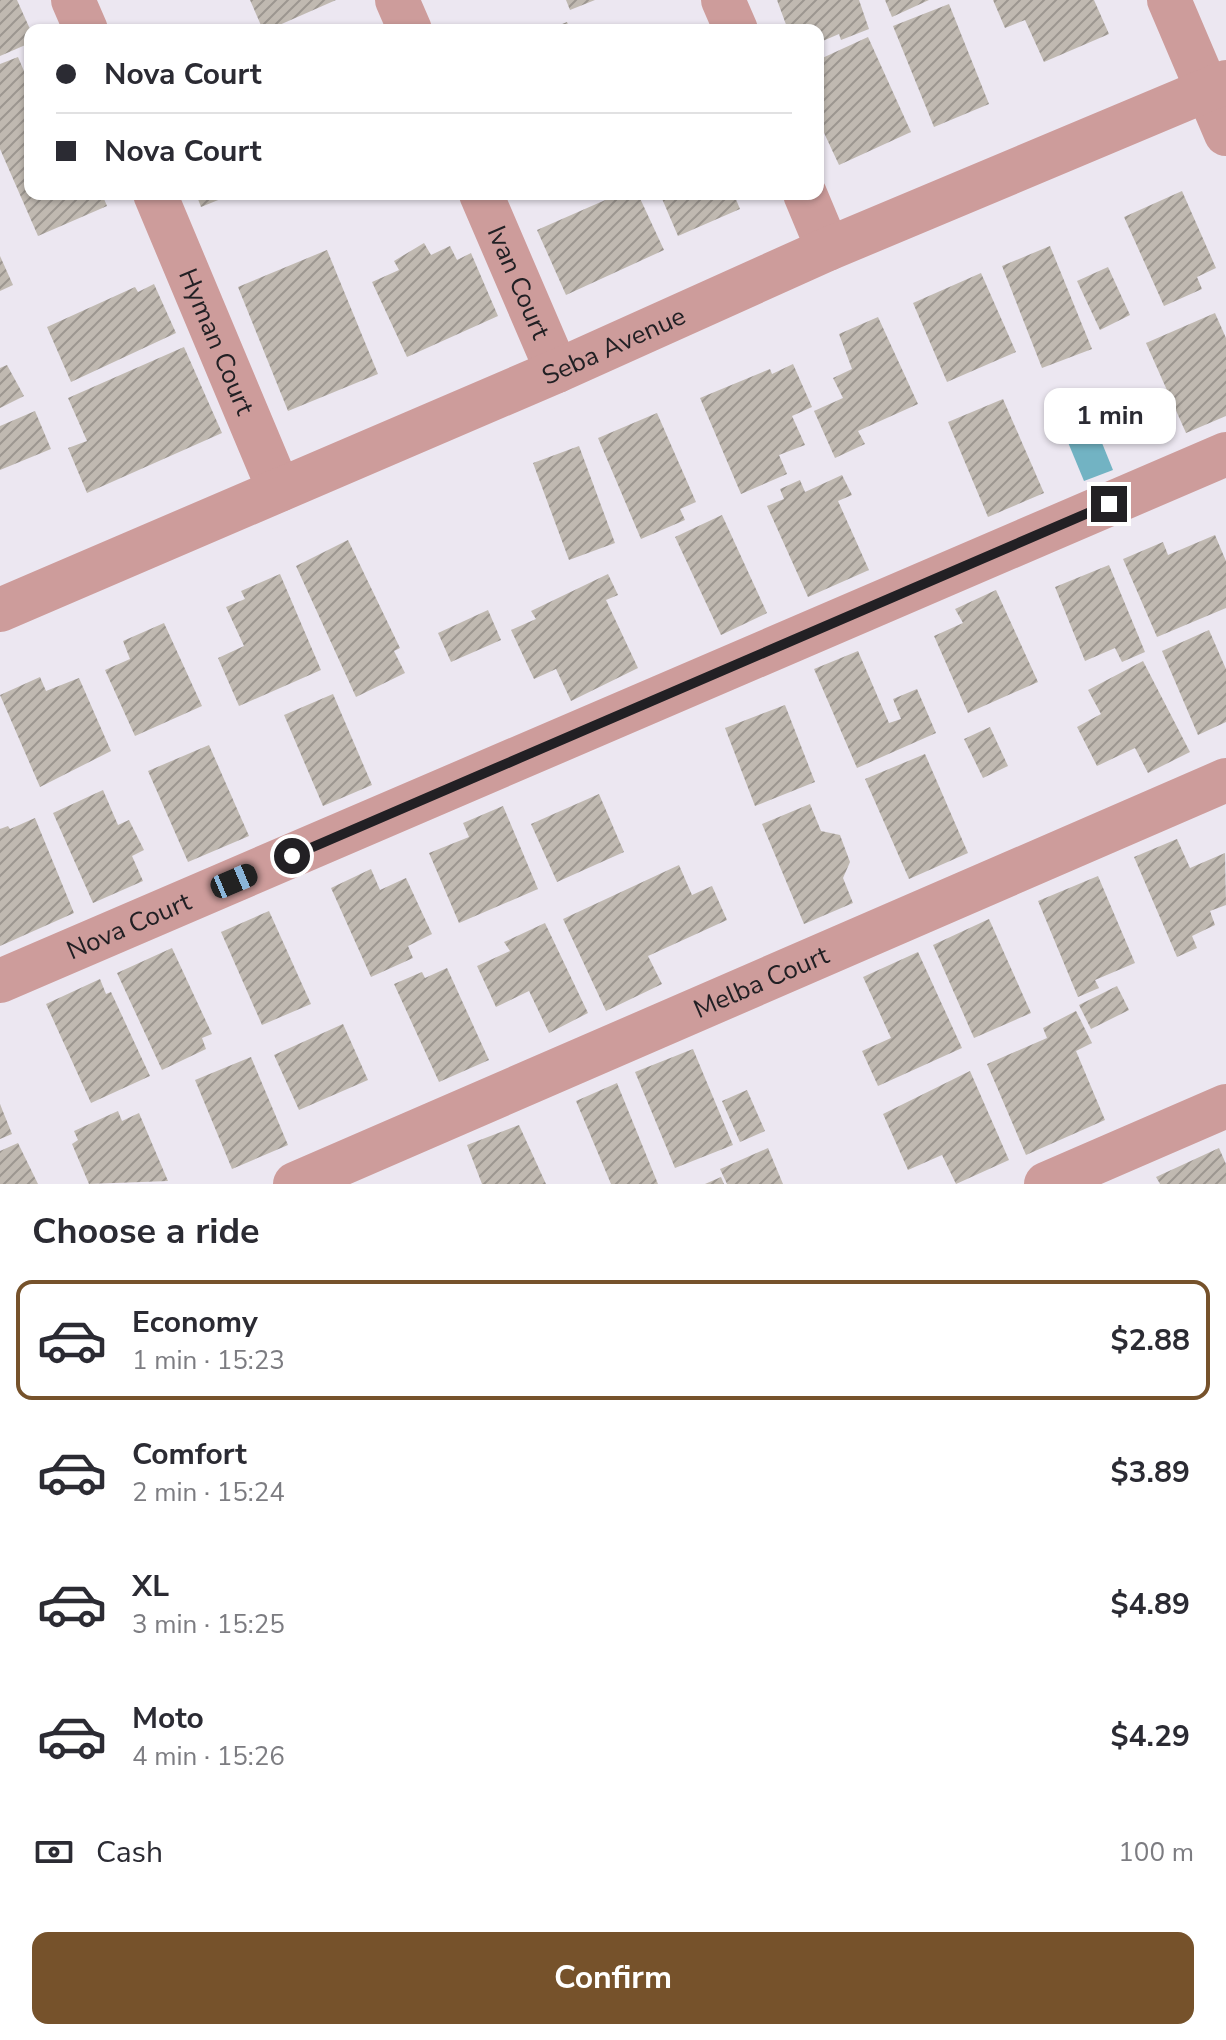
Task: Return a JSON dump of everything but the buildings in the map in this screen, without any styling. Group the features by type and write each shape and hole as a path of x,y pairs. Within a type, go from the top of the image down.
{"street":[{"path":"73,0 83,24"},
{"path":"397,0 407,24"},
{"path":"723,0 733,24"},
{"path":"1169,0 1216,86 1226,134"},
{"name":"Seba Avenue","path":"3,601 279,490 557,371 828,249 1216,86"},
{"name":"Hyman Court","path":"158,200 279,490"},
{"name":"Ivan Court","path":"484,200 557,371"},
{"path":"808,200 828,249"},
{"name":"Nova Court","path":"0,981 1226,454"},
{"name":"Melba Court","path":"295,1184 1226,780"},
{"path":"1046,1184 1226,1106"}],"water":[{"path":"1089,411 1113,470 1084,481 1060,423"}],"route":[{"path":"292,856 1109,504"}]}
